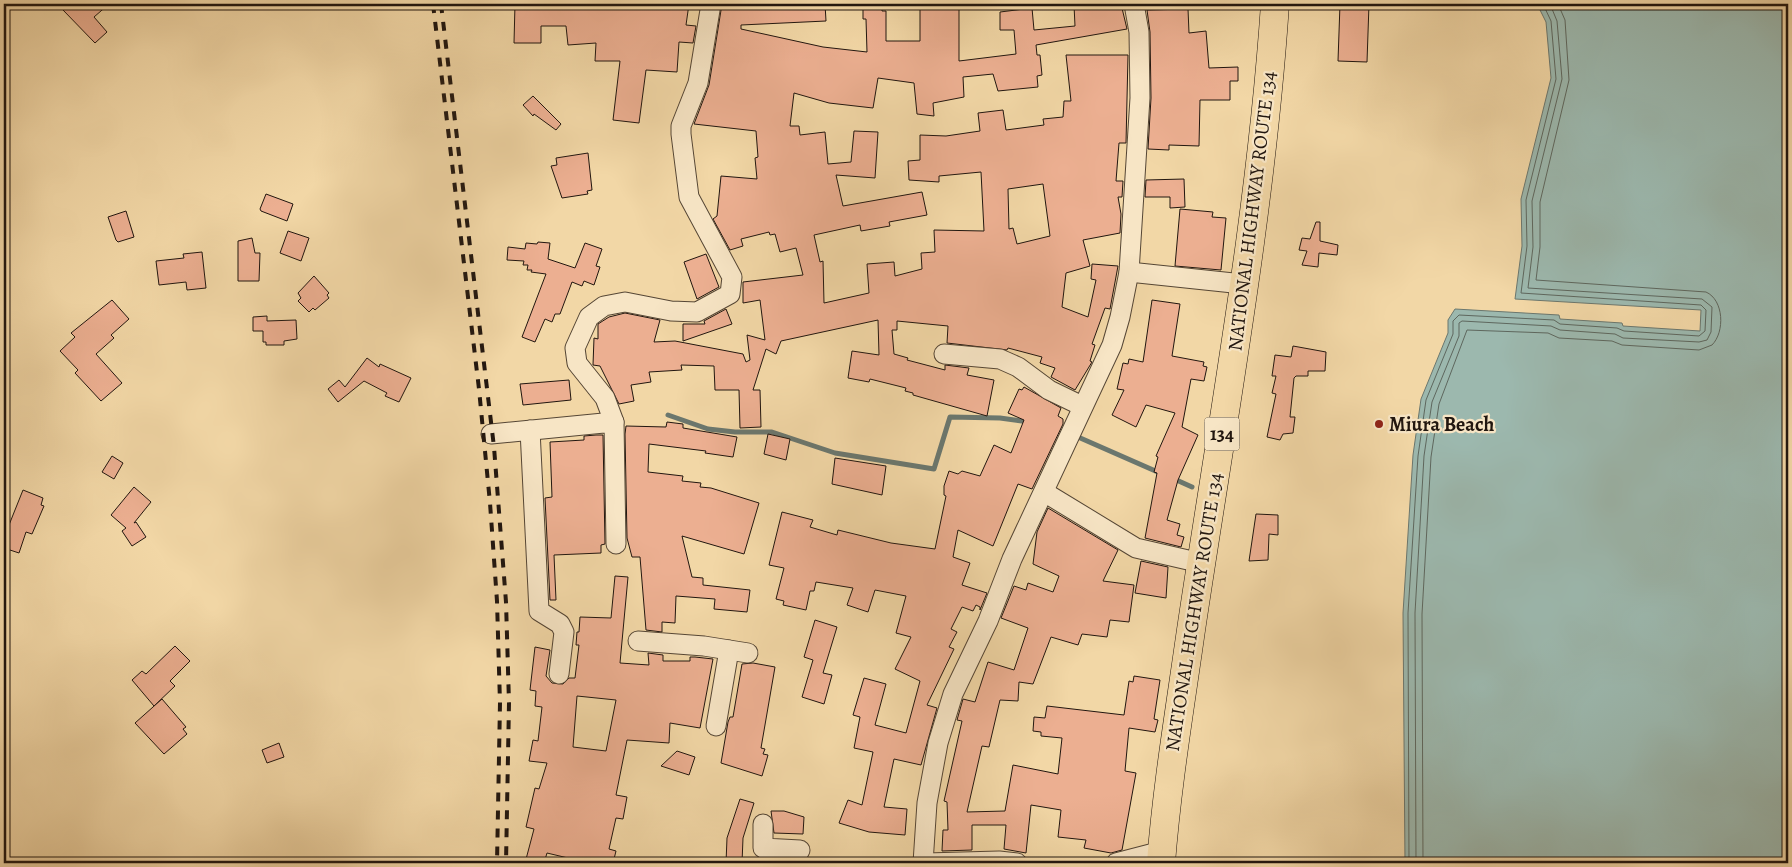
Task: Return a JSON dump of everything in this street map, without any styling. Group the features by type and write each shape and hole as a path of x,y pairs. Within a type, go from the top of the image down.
{"highway":[{"name":"NATIONAL HIGHWAY ROUTE 134","path":"1162,857 1170,770 1237,337 1266,110 1275,4"}],"street":[{"path":"616,544 614,422 605,398 577,363 575,348 589,317 604,306 625,302 671,311 696,312 720,301 730,294 732,277 689,197 680,134 681,126 698,82 711,4"},
{"path":"1017,863 925,863 927,803 938,743 953,694 988,621 1012,559 1112,345 1120,318 1129,272 1140,98 1140,32 1134,4"},
{"path":"1129,272 1243,284"},
{"path":"944,354 1000,359 1018,367 1049,390 1082,406"},
{"path":"491,434 614,422"},
{"path":"530,430 539,611 560,624 564,632 559,674"},
{"path":"1044,492 1136,548 1201,563"},
{"path":"638,641 748,652"},
{"path":"716,726 729,650"},
{"path":"763,824 762,848 800,850 793,863"},
{"path":"1116,863 1162,857"}],"water":[{"path":"1537,4 1788,4 1788,863 1405,863 1403,613 1413,455 1421,399 1448,333 1448,320 1455,309 1559,315 1560,319 1622,323 1623,326 1700,331 1701,310 1515,299 1522,246 1521,199 1551,78 1546,22"}],"building":[{"path":"70,4 109,4 94,17 107,32 95,43 63,10"},
{"path":"515,4 689,4 686,25 696,26 693,43 679,42 677,72 646,70 639,123 613,120 620,61 595,61 596,43 568,45 566,26 541,26 541,43 514,43"},
{"path":"722,4 740,4 740,8 825,4 826,21 741,25 741,29 823,47 867,52 866,19 863,19 863,4 882,4 882,11 886,11 886,41 920,41 920,4 959,4 959,61 1016,54 1014,30 1000,30 1000,12 1032,8 1034,30 1075,26 1074,5 1121,4 1127,29 1036,45 1037,55 1040,55 1042,75 1037,76 1038,87 998,91 993,74 963,77 964,97 933,103 934,116 917,114 914,83 878,78 873,108 829,103 794,93 790,126 799,126 800,135 825,132 828,164 851,162 854,131 878,132 875,178 836,175 843,206 922,192 927,215 889,222 890,226 861,231 860,225 814,235 820,262 823,261 824,303 869,293 867,264 894,262 895,276 922,269 921,253 935,252 934,230 984,231 981,172 939,176 939,182 909,180 908,161 920,160 920,135 946,136 980,131 978,113 1003,110 1006,130 1044,125 1043,119 1063,117 1064,101 1071,101 1066,55 1128,55 1126,143 1119,143 1116,181 1123,181 1122,197 1118,197 1121,214 1120,233 1083,240 1090,266 1066,273 1062,307 1088,317 1096,280 1091,279 1092,264 1118,266 1110,309 1105,308 1092,344 1095,345 1090,361 1092,362 1075,390 1051,377 1055,368 1040,363 1042,357 1008,348 1007,350 947,343 948,326 897,321 897,330 892,330 894,354 908,358 907,360 945,370 945,365 969,368 967,375 994,380 987,416 913,395 913,393 905,391 906,388 870,379 869,382 848,378 852,351 879,355 878,320 781,341 776,354 766,349 753,390 760,390 761,427 740,428 739,390 715,390 714,366 681,365 682,370 649,372 651,382 631,385 634,401 619,404 600,366 593,365 594,338 598,339 598,324 609,317 625,313 660,320 654,342 675,341 743,354 746,362 750,360 747,335 765,340 760,300 743,303 743,282 803,275 796,248 780,252 775,234 770,235 769,232 741,239 743,246 730,250 713,219 717,216 721,176 757,179 755,158 758,157 756,131 694,124 709,85","holes":["1043,184 1050,236 1017,244 1013,228 1009,229 1008,189"]},
{"path":"1340,4 1369,4 1367,62 1338,61"},
{"path":"1188,9 1189,33 1206,31 1209,68 1238,67 1238,81 1230,81 1230,100 1200,100 1199,146 1169,145 1169,150 1148,149 1151,98 1150,32 1147,10"},
{"path":"533,96 561,124 556,130 534,114 533,116 523,105"},
{"path":"588,153 592,190 587,191 588,194 562,198 551,166 557,165 556,158"},
{"path":"1184,179 1185,207 1170,208 1170,197 1145,197 1146,180"},
{"path":"266,194 293,204 287,221 261,211 260,209"},
{"path":"1180,209 1213,212 1212,217 1226,218 1221,270 1175,266"},
{"path":"126,211 134,237 118,242 108,217"},
{"path":"1316,222 1320,222 1320,241 1338,245 1337,255 1319,253 1318,267 1302,265 1307,251 1299,250 1302,238 1310,239"},
{"path":"288,231 309,238 301,261 280,253"},
{"path":"252,238 255,253 260,253 259,281 238,281 238,241"},
{"path":"538,242 550,243 548,259 575,268 585,243 602,249 596,266 600,267 594,285 584,281 582,286 572,282 560,314 555,314 552,322 545,319 535,342 522,337 546,274 527,270 528,265 523,265 524,261 507,260 508,247 525,249 526,243 537,244"},
{"path":"202,252 206,288 187,290 186,282 159,285 156,261 184,258 183,254"},
{"path":"706,254 719,287 697,299 684,262"},
{"path":"314,276 329,293 327,295 329,298 315,310 313,308 309,312 298,301 301,298 298,293"},
{"path":"112,300 129,319 111,335 114,338 96,354 122,383 101,401 75,373 78,370 60,351 75,337 71,333"},
{"path":"1152,300 1180,304 1172,356 1204,362 1203,366 1207,367 1204,381 1191,379 1182,427 1198,435 1178,480 1167,520 1180,524 1177,535 1184,537 1181,547 1145,538 1157,473 1154,472 1158,457 1156,456 1175,413 1146,405 1136,427 1112,415 1124,390 1117,389 1123,363 1128,364 1129,359 1143,362"},
{"path":"726,309 732,324 683,341 683,324 705,324 704,321"},
{"path":"267,316 267,321 296,320 297,339 284,341 284,345 266,345 266,342 263,342 263,331 253,331 253,317"},
{"path":"1293,346 1326,352 1325,371 1308,371 1308,376 1296,376 1294,378 1290,417 1295,417 1293,433 1283,434 1280,440 1267,437 1276,394 1272,393 1276,376 1272,376 1275,355 1291,357"},
{"path":"367,358 379,367 380,364 411,378 399,402 385,396 387,393 364,381 338,402 328,389 339,380 345,387"},
{"path":"569,380 571,400 523,405 520,384"},
{"path":"1024,387 1061,408 1058,416 1063,419 1063,424 1032,489 1018,484 993,546 958,530 953,557 970,563 962,585 987,593 980,610 980,607 976,605 973,611 962,607 951,629 957,632 949,647 954,649 927,705 937,708 921,765 894,759 884,807 907,809 905,835 869,832 839,823 848,800 862,805 873,752 854,748 860,717 853,715 864,678 886,684 875,725 906,733 920,681 895,669 911,637 896,633 906,596 875,590 868,612 847,605 853,588 816,582 814,591 810,591 806,610 783,605 784,601 776,599 784,568 769,565 782,512 813,520 810,527 837,535 838,530 891,543 935,549 946,496 944,495 944,486 949,471 958,474 962,471 980,476 994,445 1011,453 1024,420 1008,413 1019,389 1022,390"},
{"path":"667,422 683,424 683,428 737,437 733,457 705,453 706,451 649,444 648,472 683,476 682,481 701,483 700,487 711,488 759,503 744,554 682,536 692,577 703,578 703,585 750,590 747,612 714,609 715,599 676,596 675,623 662,622 662,632 646,630 640,557 632,557 627,538 625,434 626,426 666,427"},
{"path":"768,434 790,439 786,460 764,454"},
{"path":"603,435 605,544 601,545 601,553 554,555 556,600 550,600 545,498 552,497 550,442 584,440 584,436"},
{"path":"112,456 123,463 114,479 102,472"},
{"path":"835,458 886,466 882,495 832,484"},
{"path":"134,487 151,502 134,523 136,522 146,537 132,546 122,531 126,528 111,515"},
{"path":"23,490 43,498 41,505 44,506 32,534 26,532 19,553 4,548 4,529 7,530"},
{"path":"1048,508 1118,550 1103,581 1134,585 1129,622 1110,620 1107,637 1082,634 1078,645 1051,637 1033,684 1019,682 1018,701 1000,700 989,747 982,746 967,812 1005,811 1013,765 1058,774 1062,738 1041,736 1041,732 1033,731 1034,717 1045,718 1047,706 1124,715 1129,681 1133,682 1134,676 1160,680 1154,719 1158,720 1155,732 1129,728 1125,771 1136,773 1122,850 1111,853 1084,848 1086,840 1058,837 1061,810 1031,805 1026,853 1004,849 1006,825 972,825 972,850 942,851 943,830 948,830 947,802 944,801 962,721 957,720 963,699 975,702 988,662 1014,670 1028,628 1001,618 1014,586 1026,590 1028,583 1053,592 1059,576 1033,564 1037,532"},
{"path":"1256,514 1278,515 1278,535 1269,534 1268,560 1249,561"},
{"path":"1141,561 1168,567 1166,598 1135,593"},
{"path":"615,576 628,577 620,663 649,665 648,653 663,655 663,661 690,661 690,657 713,659 700,728 670,723 669,743 627,740 616,795 627,797 623,819 616,818 609,849 616,851 613,863 589,863 547,853 544,863 525,863 534,829 526,827 535,788 539,789 547,763 529,761 533,740 538,741 542,707 535,706 536,691 530,690 535,647 550,650 546,676 552,683 563,684 569,678 575,678 579,645 576,645 577,632 579,632 580,617 611,618","holes":["577,696 616,700 606,751 573,747"]},
{"path":"815,620 837,627 823,673 832,675 824,704 802,697 813,660 804,657"},
{"path":"175,646 190,661 170,681 175,686 154,706 132,680 142,671 146,674"},
{"path":"753,663 775,667 761,748 765,749 763,754 768,755 762,776 721,763 728,722 730,717 733,717 742,664"},
{"path":"162,699 186,727 183,729 187,734 164,754 135,723"},
{"path":"279,743 284,757 267,763 262,750"},
{"path":"677,751 695,757 689,775 661,766"},
{"path":"740,799 754,803 743,838 742,863 726,863 727,838"},
{"path":"771,811 784,811 804,817 803,834 774,833"}],"waterway":[{"path":"668,415 708,429 735,432 772,432 835,453 934,469 950,417 1000,418 1029,422"},
{"path":"1078,437 1160,473"},
{"path":"1172,478 1192,487"}],"railway":[{"path":"433,4 479,389 490,503 497,601 500,703 497,863"},
{"path":"441,4 494,447 506,602 509,703 506,863"}],"place":[{"name":"Miura Beach","path":"1379,424"}]}
